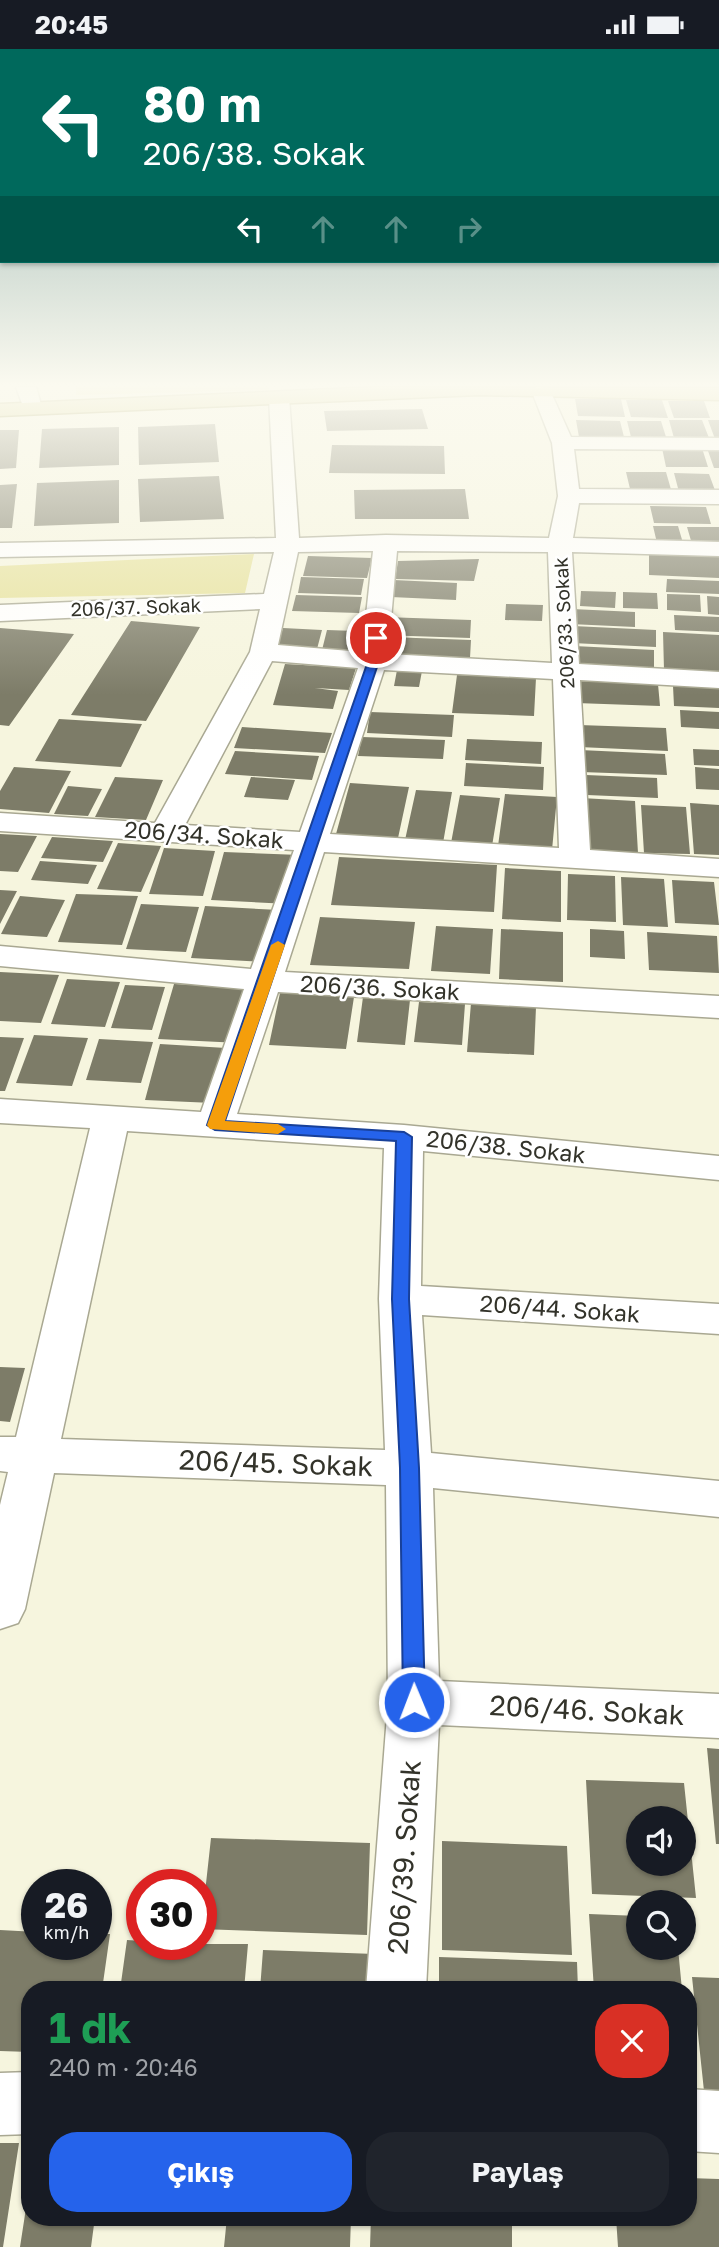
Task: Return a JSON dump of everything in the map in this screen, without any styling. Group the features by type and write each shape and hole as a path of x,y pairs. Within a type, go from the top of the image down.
{"street":[{"path":"165,833 263,652 288,543 285,490"},
{"name":"206/33. Sokak","path":"568,490 560,543 575,860"},
{"path":"569,496 719,497"},
{"path":"215,1125 374,661 386,542"},
{"path":"0,550 386,542 560,543 719,549"},
{"name":"206/37. Sokak","path":"0,613 273,601"},
{"path":"263,652 374,661 719,680"},
{"name":"206/34. Sokak","path":"0,823 719,868"},
{"name":"206/36. Sokak","path":"0,956 265,981 719,1007"},
{"name":"206/38. Sokak","path":"0,1111 404,1137 719,1168"},
{"path":"0,1609 18,1454 111,1118"},
{"name":"206/39. Sokak","path":"397,1981 414,1702 409,1468 400,1299 404,1137"},
{"name":"206/44. Sokak","path":"400,1299 719,1319"},
{"name":"206/45. Sokak","path":"18,1454 409,1468 719,1499"},
{"name":"206/46. Sokak","path":"414,1702 719,1716"},
{"path":"0,2103 21,2103"},
{"path":"697,2121 719,2122"}],"shaded area":[{"path":"254,554 245,593 0,598 0,566"}],"building":[{"path":"0,490 16,490 12,528 0,528"},
{"path":"37,490 119,490 119,523 34,526"},
{"path":"138,490 221,490 224,519 140,522"},
{"path":"354,490 465,490 469,519 355,519"},
{"path":"630,490 671,490 672,493 631,493"},
{"path":"678,490 715,490 716,493 679,492"},
{"path":"650,506 706,507 711,524 654,523"},
{"path":"653,526 678,526 683,543 657,543"},
{"path":"687,527 719,527 719,544 692,544"},
{"path":"649,553 719,557 719,578 649,575"},
{"path":"308,556 372,558 367,578 303,576"},
{"path":"479,559 474,581 395,579 398,561"},
{"path":"301,577 364,579 361,595 298,593"},
{"path":"667,579 719,581 719,594 666,592"},
{"path":"394,580 457,583 456,600 391,597"},
{"path":"581,591 616,592 615,608 580,606"},
{"path":"623,592 657,593 658,609 623,608"},
{"path":"667,594 700,595 701,612 667,610"},
{"path":"296,595 362,597 359,613 292,611"},
{"path":"707,596 719,597 719,615 708,614"},
{"path":"506,604 543,605 542,621 505,620"},
{"path":"572,609 635,612 635,627 570,624"},
{"path":"674,615 719,617 719,632 675,630"},
{"path":"384,617 471,620 470,638 381,635"},
{"path":"131,621 200,627 146,721 71,715"},
{"path":"573,626 656,630 656,647 572,643"},
{"path":"0,628 74,634 9,726 0,725"},
{"path":"283,628 322,630 317,649 277,648"},
{"path":"327,630 356,631 352,651 322,650"},
{"path":"663,632 719,635 719,672 664,670"},
{"path":"389,637 471,640 470,658 387,655"},
{"path":"574,646 654,650 654,670 573,666"},
{"path":"285,664 356,668 349,690 315,688 338,691 333,709 273,705"},
{"path":"397,670 422,671 419,687 394,686"},
{"path":"457,675 536,678 534,716 452,713"},
{"path":"576,681 658,684 660,706 576,703"},
{"path":"673,686 719,688 719,708 674,706"},
{"path":"680,710 719,712 719,729 681,727"},
{"path":"370,712 454,715 452,737 367,733"},
{"path":"59,719 142,724 121,767 35,761"},
{"path":"579,725 666,728 668,751 579,747"},
{"path":"242,727 332,733 325,753 234,748"},
{"path":"362,737 445,740 443,759 358,756"},
{"path":"467,739 542,742 541,764 465,760"},
{"path":"693,749 719,750 719,766 694,765"},
{"path":"580,750 665,754 667,775 581,772"},
{"path":"235,751 319,756 312,780 225,774"},
{"path":"466,763 544,767 543,790 464,786"},
{"path":"14,767 71,771 49,813 0,809 0,791"},
{"path":"695,767 719,769 719,790 696,789"},
{"path":"586,775 657,778 658,798 587,795"},
{"path":"115,777 163,780 146,820 95,817"},
{"path":"251,777 295,780 288,800 244,797"},
{"path":"350,783 409,787 398,838 336,834"},
{"path":"68,786 102,789 88,816 54,814"},
{"path":"416,790 452,792 443,843 405,840"},
{"path":"505,794 557,797 552,850 498,846"},
{"path":"460,795 500,798 492,846 451,843"},
{"path":"581,798 635,801 638,853 581,850"},
{"path":"690,803 719,805 719,855 694,854"},
{"path":"641,805 686,807 690,854 644,853"},
{"path":"0,834 37,836 18,872 0,871"},
{"path":"52,837 113,841 103,862 41,858"},
{"path":"118,843 161,846 141,892 97,889"},
{"path":"164,848 215,851 203,896 149,894"},
{"path":"224,852 300,855 289,904 211,900"},
{"path":"339,857 497,865 494,912 331,905"},
{"path":"40,861 97,865 88,884 31,880"},
{"path":"505,868 561,871 561,922 502,919"},
{"path":"568,874 615,876 616,922 567,920"},
{"path":"621,877 664,879 668,927 623,925"},
{"path":"672,880 714,882 719,925 675,923"},
{"path":"0,890 17,891 0,924"},
{"path":"76,894 138,896 122,945 58,942"},
{"path":"20,896 65,900 47,937 1,934"},
{"path":"141,904 199,907 186,952 126,949"},
{"path":"205,906 279,910 267,962 191,958"},
{"path":"320,917 415,922 409,969 310,965"},
{"path":"436,926 493,929 490,974 431,971"},
{"path":"501,929 563,932 563,982 499,979"},
{"path":"590,929 624,931 625,959 590,957"},
{"path":"647,932 717,936 719,973 649,970"},
{"path":"0,972 59,975 41,1023 0,1021"},
{"path":"67,979 120,982 105,1027 51,1024"},
{"path":"174,984 252,988 240,1043 158,1039"},
{"path":"125,985 165,987 152,1030 111,1028"},
{"path":"280,993 354,997 346,1049 269,1045"},
{"path":"363,997 410,1000 405,1045 357,1042"},
{"path":"419,1002 465,1004 462,1045 414,1042"},
{"path":"471,1003 536,1007 534,1055 467,1052"},
{"path":"34,1035 88,1038 72,1086 16,1083"},
{"path":"0,1037 24,1038 5,1091 0,1091"},
{"path":"99,1039 153,1042 141,1083 86,1080"},
{"path":"160,1044 226,1048 213,1103 145,1100"},
{"path":"0,1367 25,1368 10,1422 0,1421"},
{"path":"707,1748 719,1749 719,1844 716,1844"},
{"path":"586,1780 684,1783 686,1806 626,1806 626,1876 694,1876 695,1890 626,1890 626,1895 592,1894"},
{"path":"211,1838 370,1843 367,1935 217,1930 217,1869 208,1869"},
{"path":"442,1841 567,1846 572,1955 442,1950"},
{"path":"589,1914 626,1915 626,1960 679,1960 681,1981 593,1981"},
{"path":"0,1930 21,1931 21,1960 106,1960 103,1981 21,1981 21,2052 0,2051"},
{"path":"217,1944 248,1944 245,1981 121,1981 126,1947 126,1960 217,1960"},
{"path":"263,1950 375,1954 374,1981 261,1981"},
{"path":"439,1957 577,1962 578,1981 439,1981"},
{"path":"692,1977 719,1978 719,2092 704,2091 697,2024 697,1981 692,1981"},
{"path":"0,2143 19,2143 3,2247 0,2247"},
{"path":"697,2178 719,2179 719,2247 618,2247 617,2226 697,2226"},
{"path":"23,2226 94,2226 91,2247 20,2247"},
{"path":"226,2226 351,2226 350,2247 224,2247"},
{"path":"371,2226 512,2226 512,2247 370,2247"}],"slow traffic":[{"path":"278,945 215,1125 278,1129"}],"route":[{"path":"376,638 374,661 215,1125 404,1137 400,1299 409,1468 414,1702"}]}
